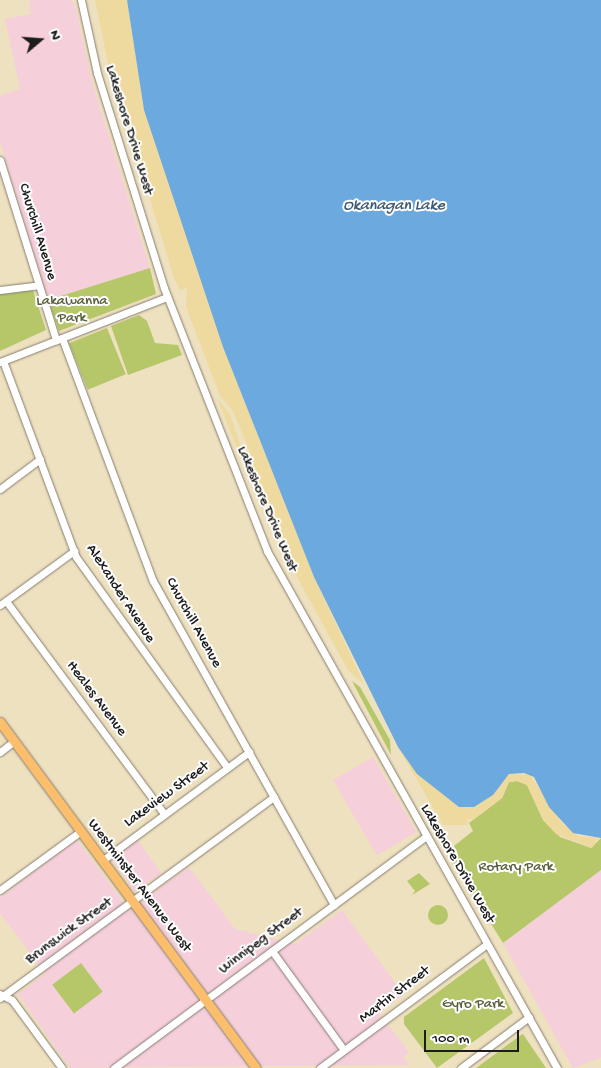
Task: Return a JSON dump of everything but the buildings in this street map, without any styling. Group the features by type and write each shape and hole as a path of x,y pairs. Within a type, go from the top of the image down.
{"main road":[{"name":"Westminster Avenue West","path":"0,722 256,1068"}],"street":[{"name":"Lakeshore Drive West","path":"81,0 97,73 167,297 273,564 425,837 557,1068"},
{"name":"Churchill Avenue","path":"0,160 38,285 154,581 334,904"},
{"path":"0,290 38,285"},
{"path":"2,362 167,297"},
{"name":"Alexander Avenue","path":"2,362 74,551 133,642 227,768"},
{"path":"0,489 40,459"},
{"path":"3,603 74,551"},
{"name":"Heales Avenue","path":"3,603 164,814"},
{"path":"0,752 14,741"},
{"name":"Lakeview Street","path":"102,860 249,752"},
{"name":"Brunswick Street","path":"1,996 274,797"},
{"path":"0,890 81,831"},
{"name":"Winnipeg Street","path":"114,1068 425,837"},
{"name":"Martin Street","path":"320,1068 487,944"},
{"path":"272,951 344,1050"},
{"path":"1,996 12,1000 62,1068"},
{"path":"461,1068 529,1017"}],"shaded area":[{"path":"29,0 71,0 75,5 92,82 150,268 48,300 0,141 0,96 20,89 5,19 31,14"},
{"path":"373,757 417,832 377,855 333,780"},
{"path":"76,839 129,910 189,867 235,929 295,944 342,910 404,995 379,1013 409,1052 403,1057 409,1065 70,1068 18,994 45,973 0,913 0,898"},
{"path":"137,839 161,873 135,892 111,857"},
{"path":"601,870 601,1058 573,1068 503,943"}],"green space":[{"name":"Lakawanna Park","path":"150,268 156,294 59,331 48,300"},
{"name":"Lakawanna Park","path":"33,290 46,330 0,351 0,294"},
{"name":"Lakawanna Park","path":"139,315 147,321 155,343 178,345 182,355 128,375 111,326"},
{"name":"Lakawanna Park","path":"107,328 126,374 88,390 69,343"},
{"path":"352,681 360,687 390,740 391,755"},
{"name":"Rotary Park","path":"517,781 527,785 543,820 560,837 591,848 601,838 601,870 503,943 453,863 458,854 454,846 473,831 469,823 502,798 509,782"},
{"path":"419,873 430,884 412,895 415,891 407,881"},
{"path":"438,905 445,908 448,915 445,922 438,925 431,922 428,915 431,908"},
{"name":"Gyro Park","path":"484,958 513,1013 437,1068 404,1024 404,1017"},
{"path":"81,963 103,992 74,1013 52,985"},
{"path":"523,1034 546,1068 476,1068 521,1035"}],"sand":[{"path":"95,0 127,0 144,110 223,347 314,577 364,684 348,670 287,559 254,477 250,452 233,411 220,396 186,307 187,288 180,290 174,278 124,113 123,96 117,91 108,63"},
{"path":"217,398 230,414 249,471 246,471"},
{"path":"398,747 474,807 493,795 509,774 530,775 563,824 579,836 598,838 592,848 556,834 543,820 527,785 517,781 509,782 502,798 473,820 468,819 467,825 443,825"}],"water":[{"name":"Okanagan Lake","path":"127,0 601,0 601,838 573,833 549,807 534,777 524,773 509,774 493,795 474,807 459,807 417,774 398,747 314,577 223,347 144,110"}]}
